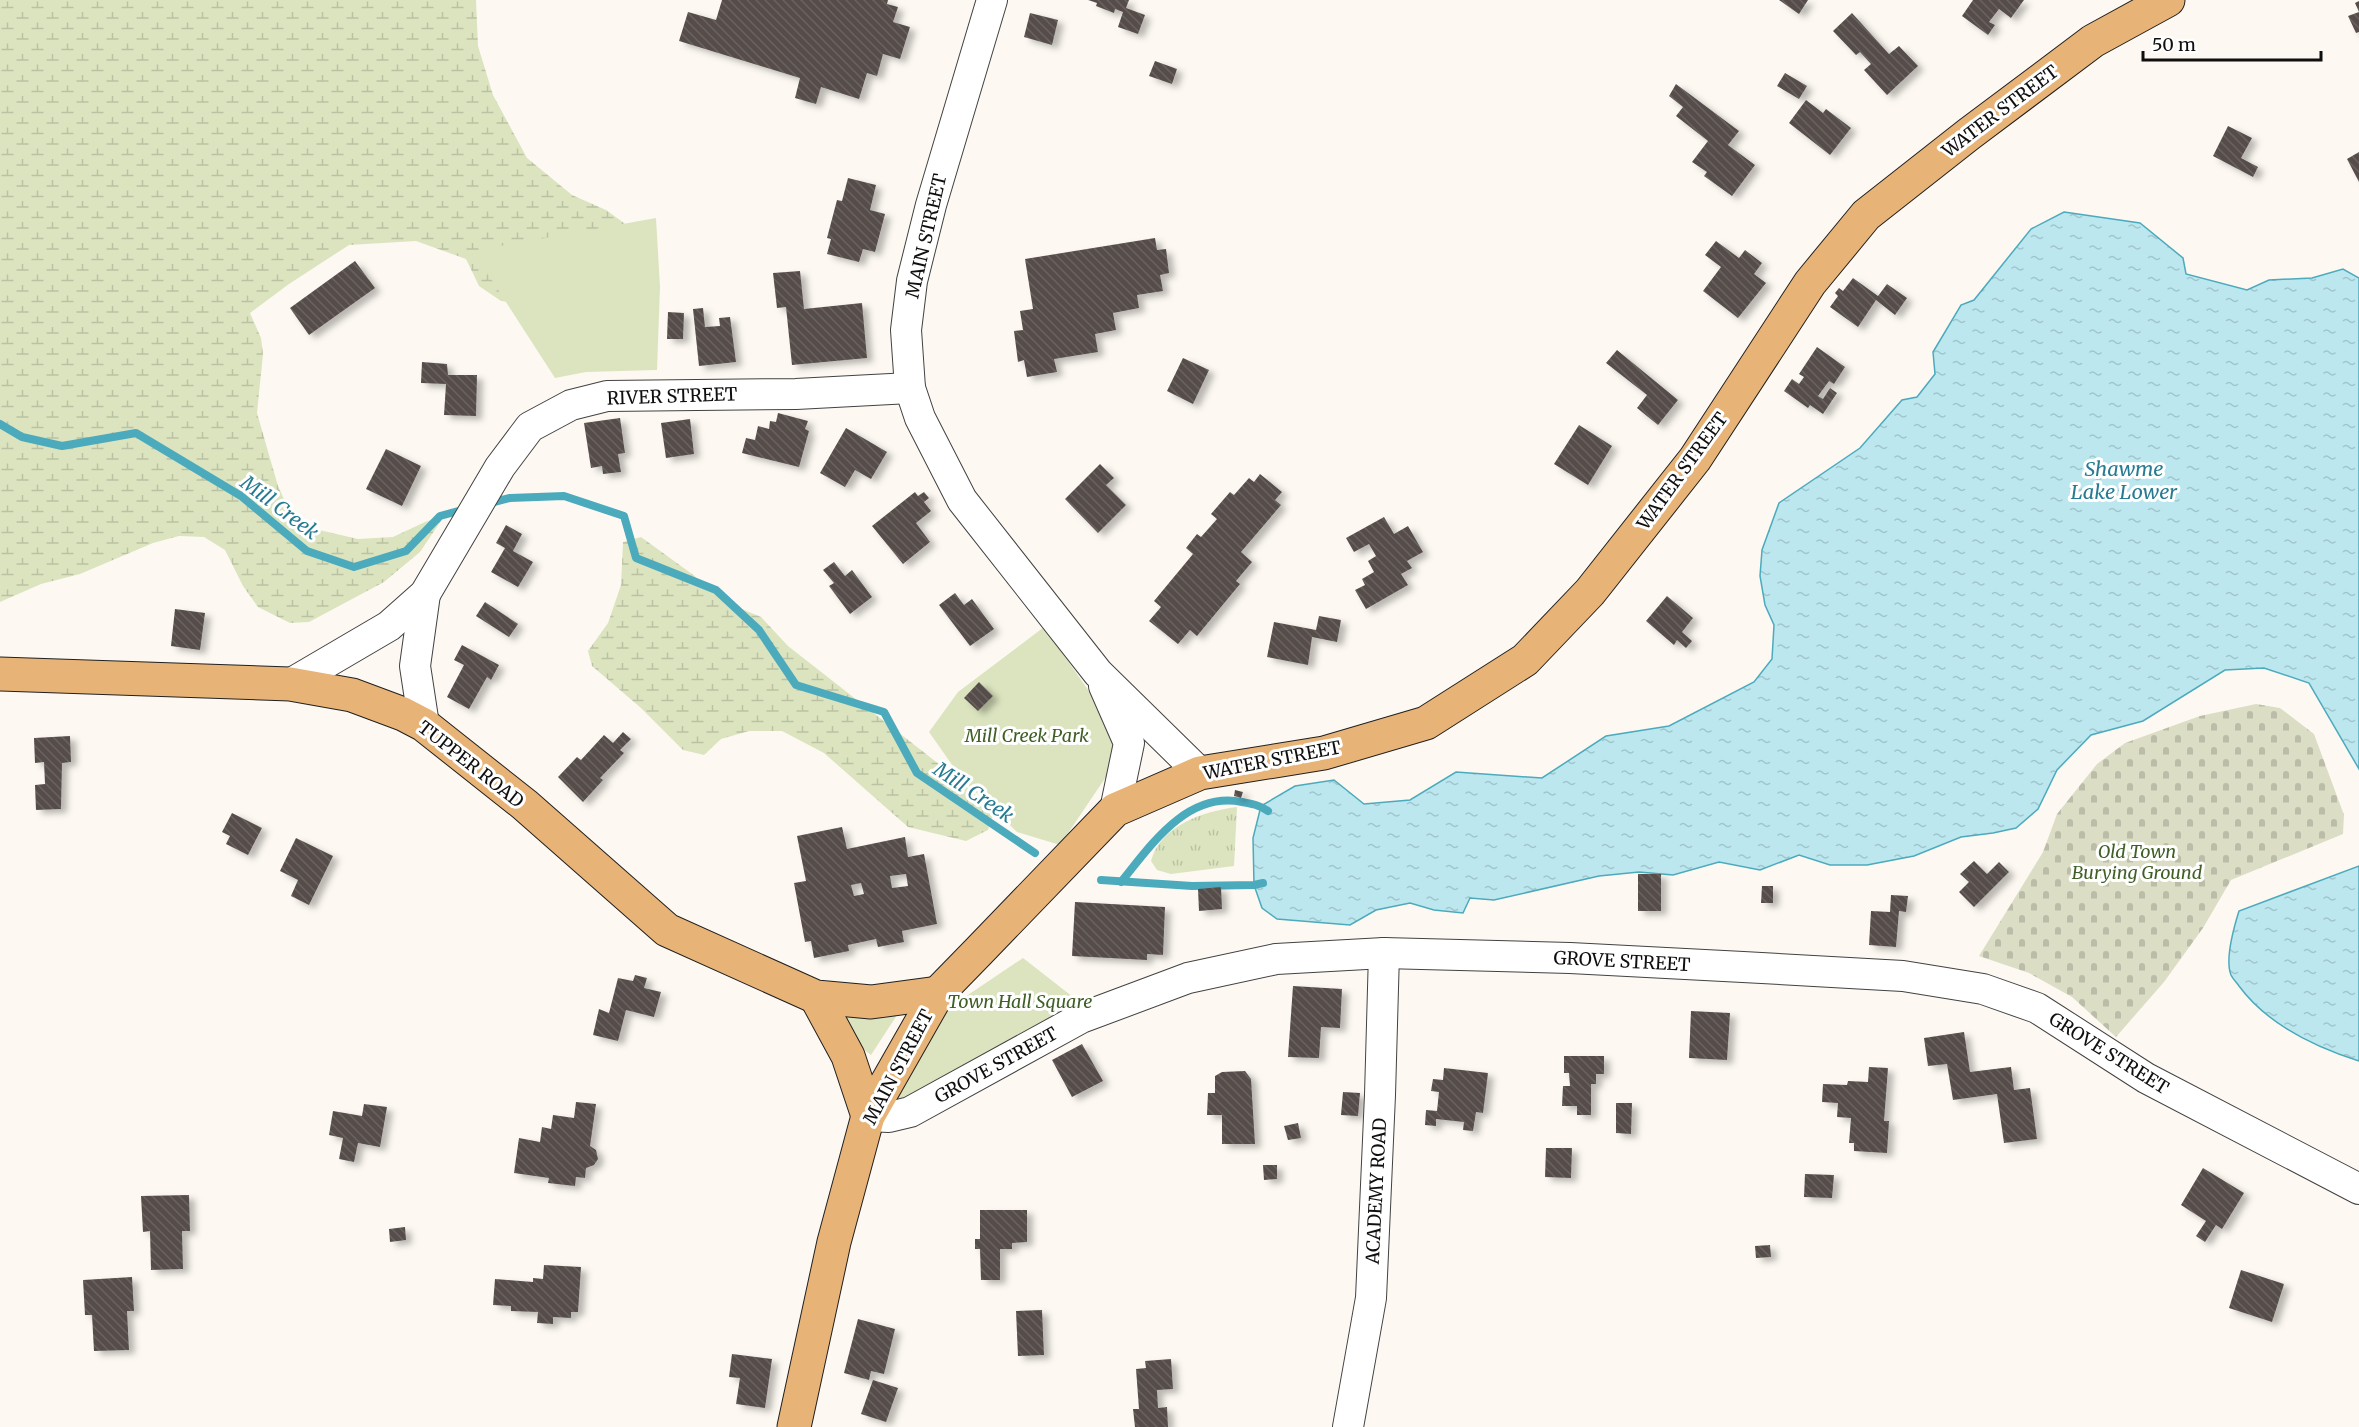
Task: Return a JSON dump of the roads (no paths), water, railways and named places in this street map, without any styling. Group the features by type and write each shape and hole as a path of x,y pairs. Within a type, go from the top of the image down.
{"main road":[{"name":"WATER STREET","path":"1115,810 1200,773 1324,753 1426,723 1525,660 1590,592 1695,459 1809,283 1866,215 1969,134 2146,4"},
{"name":"TUPPER ROAD","path":"0,674 290,684 352,695 403,714 424,725 525,805 667,930 816,997 871,1002 938,993"},
{"name":"MAIN STREET","path":"794,1427 834,1242 868,1116 938,993 1115,810"},
{"path":"816,997 848,1056 868,1116"}],"street":[{"name":"MAIN STREET","path":"992,0 931,205 912,281 906,330 910,388 920,418 962,500 1098,673 1200,773"},
{"name":"RIVER STREET","path":"290,684 389,626 425,594 500,467 530,427 571,405 607,396 796,394 910,388"},
{"name":"RIVER STREET","path":"424,725 415,666 425,594"},
{"name":"MAIN STREET","path":"1098,673 1129,743 1115,810"},
{"name":"GROVE STREET","path":"868,1116 889,1117 910,1112 1067,1024 1188,978 1276,959 1384,953 1570,958 1903,976 1983,989 2037,1008 2145,1078 2359,1189"},
{"name":"ACADEMY ROAD","path":"1348,1427 1371,1298 1384,953"}],"water":[{"name":"Shawme Lake Lower","path":"2064,212 2140,223 2183,258 2186,274 2247,290 2269,280 2312,278 2343,269 2359,278 2359,769 2309,683 2264,668 2225,670 2143,721 2091,735 2057,770 2038,809 2016,828 1961,837 1914,856 1867,865 1830,865 1799,855 1760,870 1719,862 1673,875 1639,872 1599,876 1494,900 1470,898 1463,913 1434,910 1410,903 1376,910 1350,925 1277,919 1262,908 1254,885 1253,838 1261,806 1295,786 1334,780 1364,804 1410,800 1456,772 1542,778 1606,736 1669,726 1754,682 1772,659 1774,625 1765,605 1760,576 1762,550 1779,503 1860,448 1902,400 1917,397 1935,374 1933,352 1961,305 1974,300 2031,229"},
{"path":"2359,866 2359,1061 2309,1041 2263,1012 2250,1000 2231,975 2229,961 2239,911"}],"waterway":[{"name":"Mill Creek","path":"0,424 22,437 62,446 136,433 241,496 307,551 354,567 406,551 440,516 466,509"},
{"name":"Mill Creek","path":"490,503 510,498 564,496 624,516 636,558 716,590 759,630 796,685 884,712 917,773 1035,853"},
{"path":"1121,882 1158,838 1187,813 1204,805 1222,801 1242,802 1268,811"},
{"path":"1101,880 1192,886 1263,883"}],"park label":[{"name":"Mill Creek Park","path":"1027,735"},
{"name":"Old Town Burying Ground","path":"2137,861"},
{"name":"Town Hall Square","path":"1020,1001"}]}
